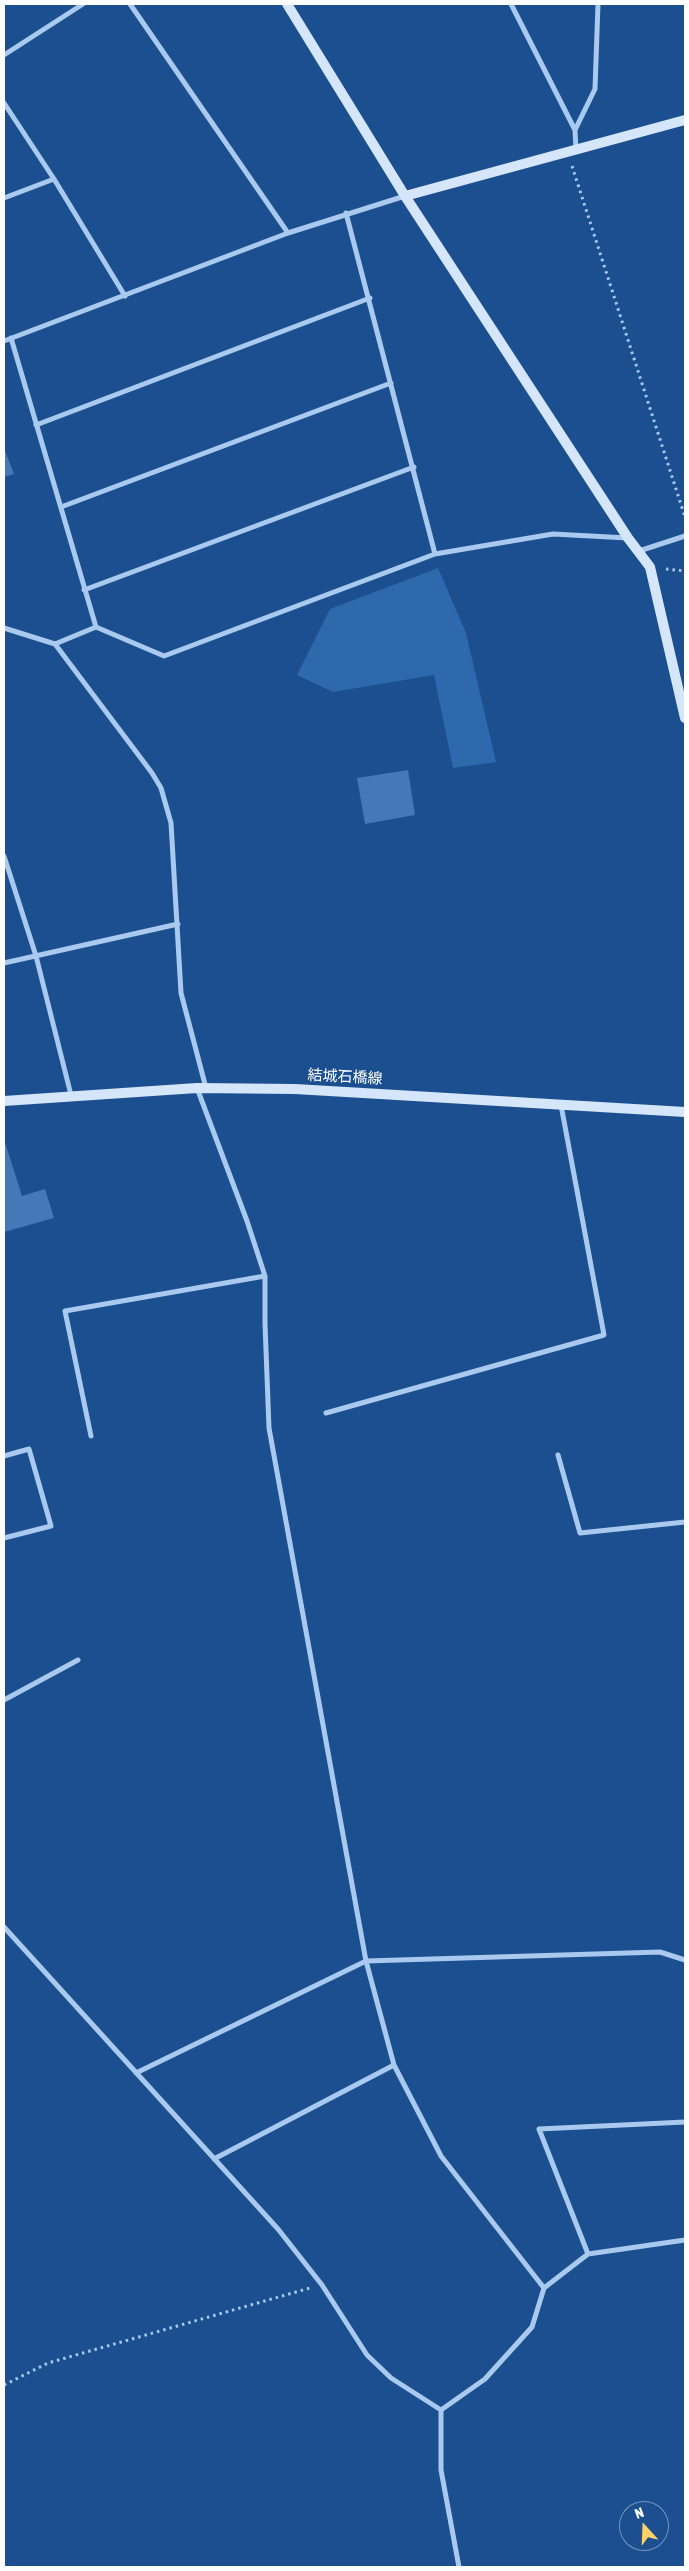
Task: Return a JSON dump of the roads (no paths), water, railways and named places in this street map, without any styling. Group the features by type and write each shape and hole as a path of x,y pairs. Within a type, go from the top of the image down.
{"street":[{"path":"4,55 83,4"},
{"path":"130,4 288,233"},
{"path":"287,4 405,196 628,538 650,568 685,718"},
{"path":"511,4 575,130"},
{"path":"572,152 575,130 595,89 598,4"},
{"path":"4,103 54,179 125,296"},
{"path":"4,341 288,233 346,213 685,120"},
{"path":"4,198 54,179"},
{"path":"346,213 370,298 435,554"},
{"path":"36,425 370,298"},
{"path":"11,338 96,627"},
{"path":"61,507 391,383"},
{"path":"84,590 414,467"},
{"path":"54,644 96,627 164,656 435,554 553,534 628,538"},
{"path":"639,551 685,536"},
{"path":"4,628 54,644 152,773 161,788 171,823 181,993 201,1088 265,1276 269,1428 366,1962 394,2065 441,2156 544,2288"},
{"path":"4,856 36,956 71,1095"},
{"path":"4,963 178,924"},
{"name":"結城石橋線","path":"4,1101 71,1095 201,1088 296,1089 685,1112"},
{"path":"326,1413 604,1335 561,1104"},
{"path":"91,1436 65,1311 265,1276"},
{"path":"4,1456 28,1449 50,1526 4,1538"},
{"path":"558,1455 580,1533 685,1522"},
{"path":"4,1700 78,1660"},
{"path":"4,1927 278,2229 322,2285 366,2355 391,2378 441,2410"},
{"path":"136,2073 366,1962 660,1952 685,1960"},
{"path":"214,2159 394,2065"},
{"path":"588,2254 539,2129 685,2122"},
{"path":"441,2410 485,2379 532,2327 544,2288 588,2254 685,2240"},
{"path":"441,2410 441,2470 459,2567"}]}
